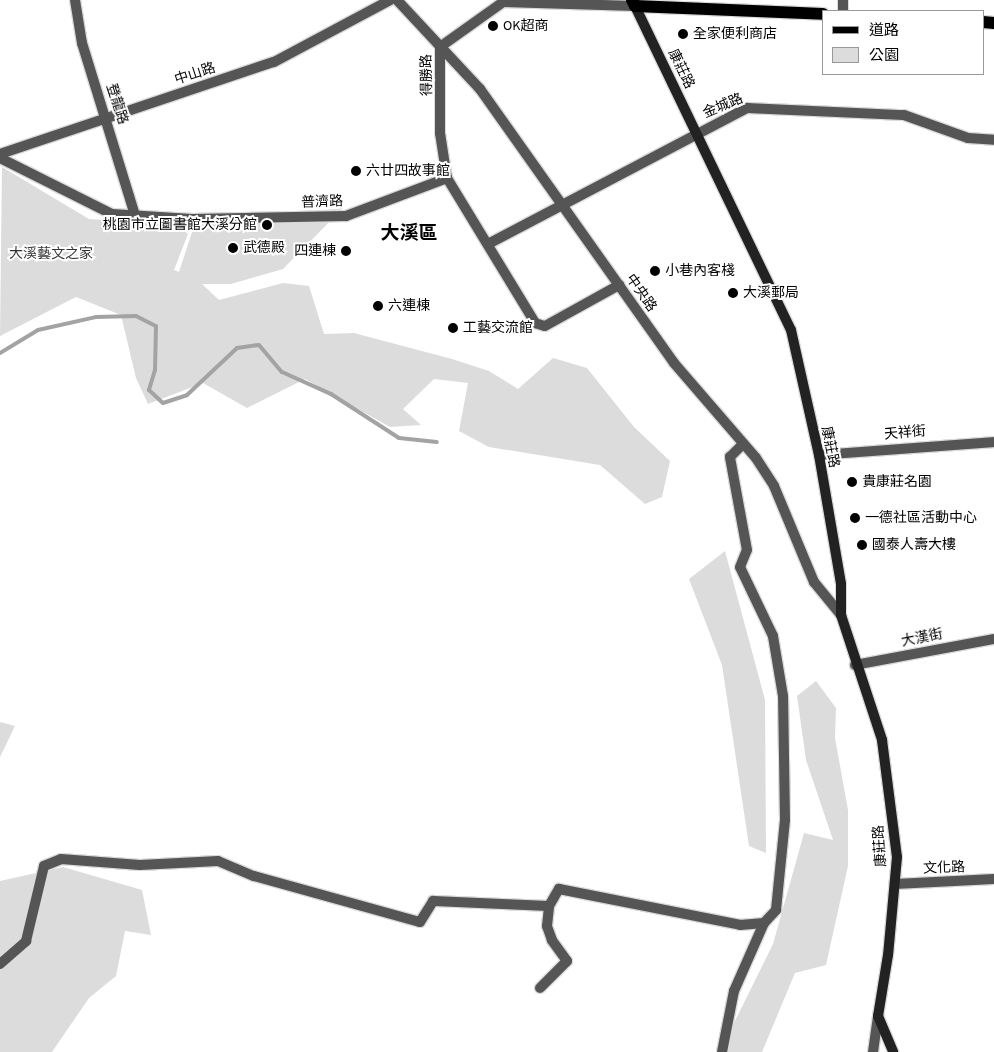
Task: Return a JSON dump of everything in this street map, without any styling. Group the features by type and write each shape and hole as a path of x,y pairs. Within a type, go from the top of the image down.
{"main road":[{"path":"634,3 822,14"}],"street":[{"name":"登龍路","path":"75,0 82,43 107,118 135,215"},
{"name":"中山路","path":"0,156 274,62 390,0"},
{"name":"中央路","path":"397,0 480,89 674,363 743,444 774,486 814,582 840,615"},
{"name":"得勝路","path":"447,178 440,133 440,47 502,1"},
{"path":"502,1 634,3"},
{"name":"康莊路","path":"634,3 791,330 819,455 841,584 840,615 855,665 882,740 898,857 888,955 878,1016"},
{"name":"金城路","path":"488,244 697,132 747,108 904,115 968,138 994,140"},
{"name":"普濟路","path":"0,156 112,214 192,219 346,216 447,178"},
{"path":"447,178 535,323 545,326 619,285"},
{"name":"天祥街","path":"819,455 926,444 994,442"},
{"path":"722,1052 734,991 764,923 776,910 785,820 784,696 773,636 740,567 747,550 730,458 743,444"},
{"name":"大漢街","path":"855,665 994,639"},
{"path":"0,964 26,941 44,866 61,859 140,865 218,861 254,876 420,922 433,901 549,906"},
{"name":"文化路","path":"895,884 994,879"},
{"path":"540,988 568,961 552,940 547,926 549,906 559,889 740,925 764,923"},
{"path":"873,1052 878,1016"},
{"path":"878,1016 894,1052"}],"green space":[{"name":"大溪藝文之家","path":"2,167 89,219 191,226 174,270 179,272 195,223 343,208 283,269 231,284 202,284 219,300 283,283 309,286 324,334 354,333 452,359 489,371 518,389 553,358 587,368 634,427 670,461 662,497 645,504 600,465 489,447 459,431 468,383 434,379 403,409 421,425 390,427 305,379 247,408 203,383 148,404 136,378 121,315 76,297 0,336"},
{"path":"725,551 765,700 766,853 749,846 722,665 689,579"},
{"path":"816,681 836,708 835,738 848,810 848,866 826,965 795,973 762,1052 725,1052 731,1029 773,944 804,833 833,840 806,760 797,696"},
{"path":"0,722 15,726 0,757"},
{"path":"63,867 142,890 151,935 125,931 116,976 89,998 52,1052 0,1052 0,881"}],"waterway":[{"path":"0,353 38,330 96,317 136,316 156,326 155,370 149,390 163,403 187,395 237,348 259,345 282,372 331,394 399,438 437,442"}],"place":[{"name":"OK超商","path":"493,26"},
{"name":"全家便利商店","path":"683,34"},
{"name":"六廿四故事館","path":"356,171"},
{"name":"桃園市立圖書館大溪分館","path":"267,225"},
{"name":"武德殿","path":"233,248"},
{"name":"四連棟","path":"346,251"},
{"name":"小巷內客棧","path":"655,271"},
{"name":"大溪郵局","path":"733,293"},
{"name":"六連棟","path":"378,306"},
{"name":"工藝交流館","path":"453,328"},
{"name":"貴康莊名園","path":"852,482"},
{"name":"一德社區活動中心","path":"855,518"},
{"name":"國泰人壽大樓","path":"862,545"}],"district":[{"name":"大溪區","path":"409,234"}]}
